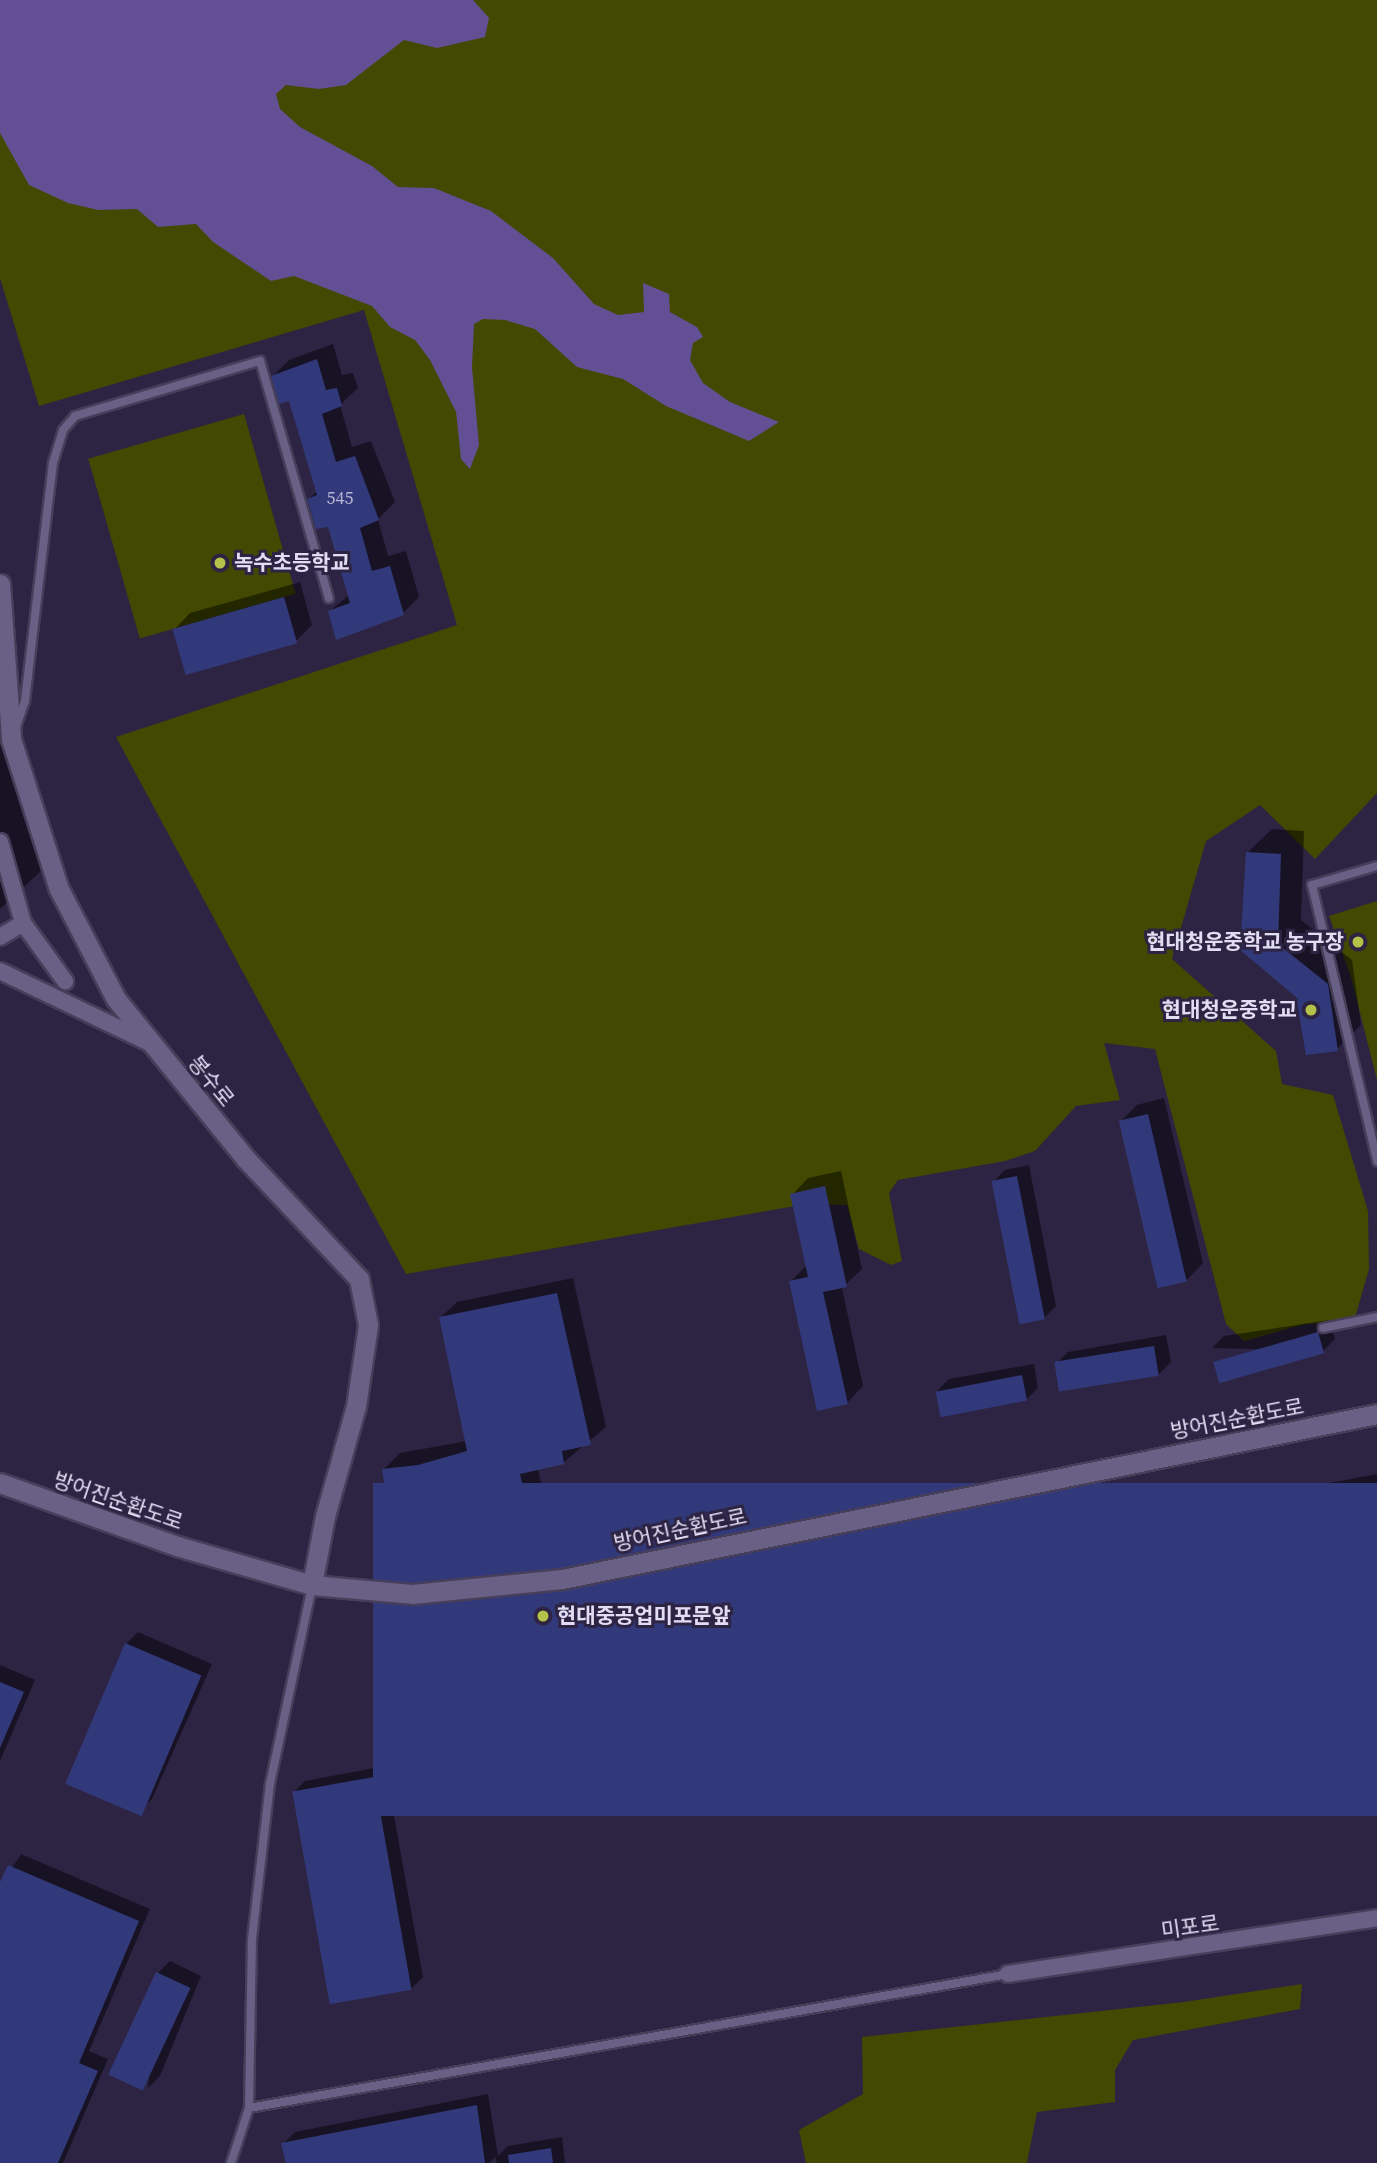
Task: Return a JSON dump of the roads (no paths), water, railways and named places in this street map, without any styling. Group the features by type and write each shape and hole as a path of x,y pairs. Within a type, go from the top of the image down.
{"main road":[{"name":"봉수로","path":"0,584 11,739 59,889 116,999 245,1158 359,1279 368,1325 356,1406 325,1516 312,1585"},
{"name":"방어진순환도로","path":"0,1483 177,1546 312,1585 412,1594 562,1579 1377,1414"}],"street":[{"path":"0,842 23,923 65,982"},
{"path":"0,937 23,923"},
{"path":"0,971 152,1044"},
{"name":"미포로","path":"1008,1974 1377,1918"}],"lane":[{"path":"11,739 25,701 53,463 63,430 75,416 260,361 329,598"},
{"path":"1377,866 1312,885 1377,1161"},
{"path":"1323,1328 1377,1317"},
{"path":"231,2163 249,2108 252,1940 269,1797 312,1585"},
{"path":"249,2108 1008,1974"}],"place":[{"name":"녹수초등학교","path":"220,563"},
{"name":"현대청운중학교 농구장","path":"1358,942"},
{"name":"현대청운중학교","path":"1311,1010"},
{"name":"현대중공업미포문앞","path":"543,1616"}]}
